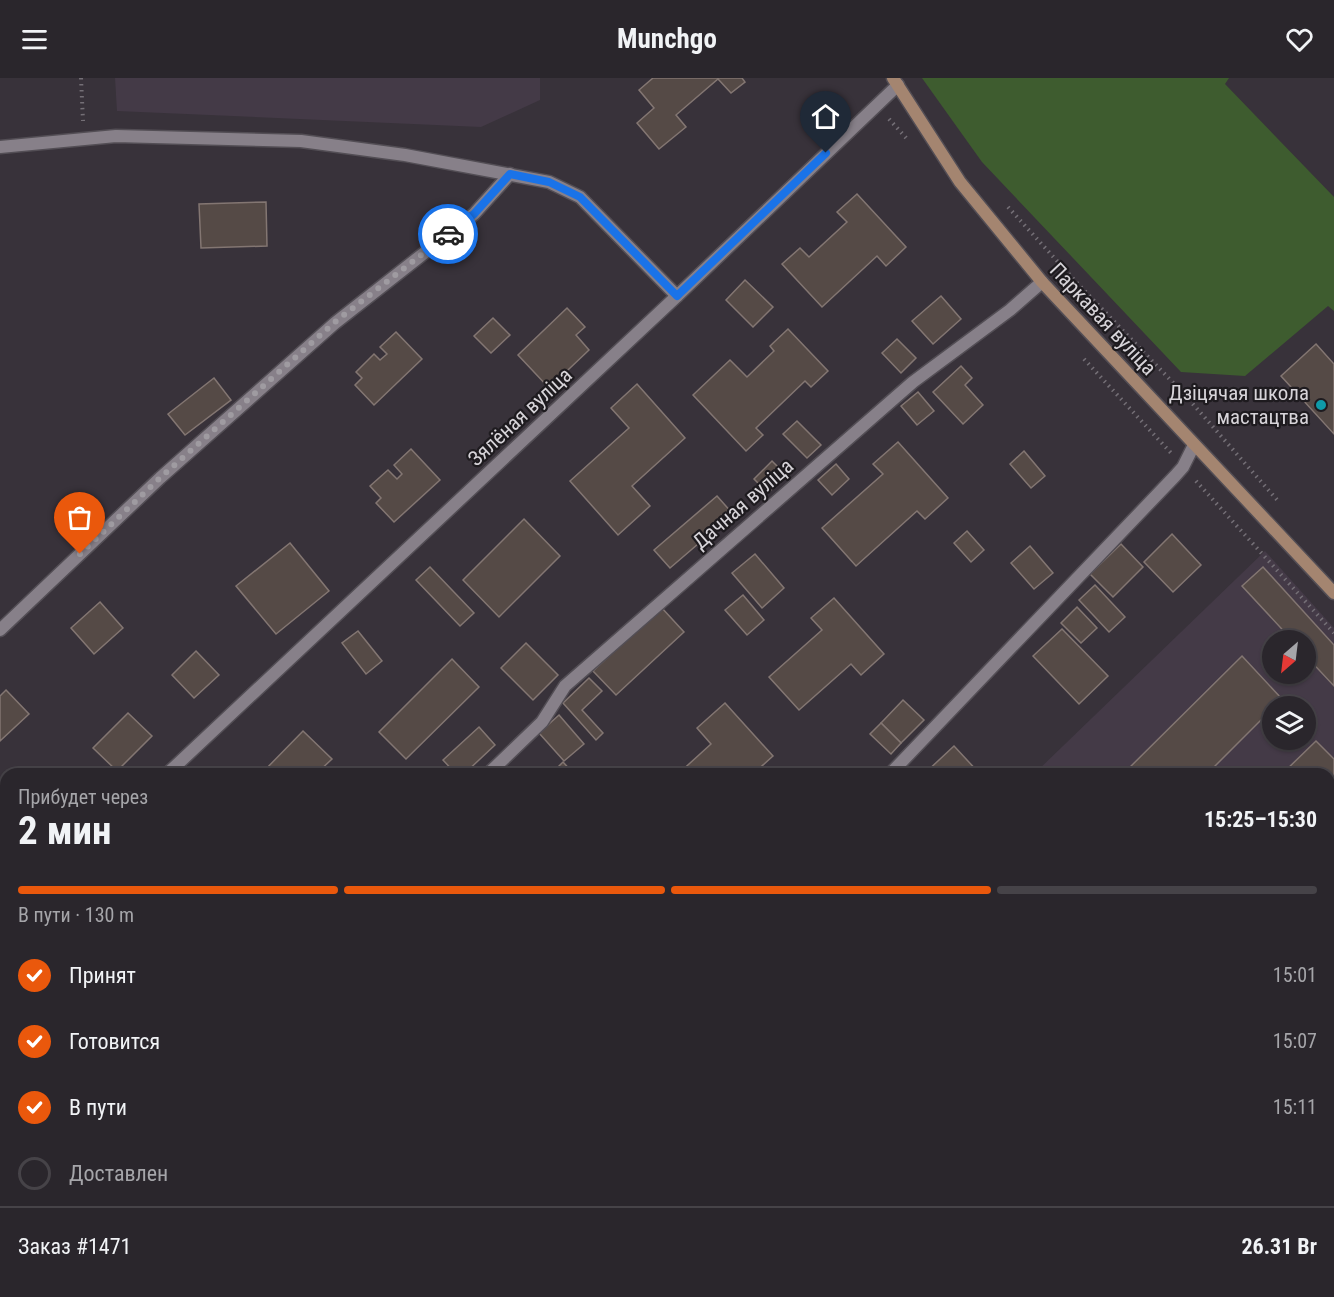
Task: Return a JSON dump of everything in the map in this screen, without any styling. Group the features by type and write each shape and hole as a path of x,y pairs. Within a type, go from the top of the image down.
{"street":[{"name":"Паркавая вуліца","path":"895,82 960,182 1042,282 1334,593"},
{"name":"Зялёная вуліца","path":"173,768 677,296 895,82"},
{"path":"0,147 116,136 301,141 405,155 549,182 580,197 677,296"},
{"path":"0,630 168,470 335,322 474,214 510,174"},
{"name":"Дачная вуліца","path":"495,768 542,722 564,686 913,382 1010,310 1042,282"},
{"path":"896,768 1175,476 1194,445"}],"path":[{"path":"81,78 84,139"},
{"path":"1003,201 1078,284 1184,394 1286,511"}],"shaded area":[{"path":"115,78 540,78 540,100 481,127 117,111"},
{"path":"1265,551 1334,628 1334,768 1040,768"}],"green space":[{"path":"922,78 1229,78 1225,84 1334,197 1334,311 1328,306 1245,376 1181,372 982,162"}],"building":[{"path":"653,78 742,78 745,82 731,93 718,79 676,115 686,127 659,149 637,123 654,108 639,90"},
{"path":"857,194 906,247 886,266 877,256 822,307 782,264 800,248 809,257 847,222 837,212"},
{"path":"266,202 267,246 201,248 199,204"},
{"path":"745,280 773,307 753,327 726,300"},
{"path":"941,296 961,319 933,344 912,321"},
{"path":"567,308 585,327 576,335 589,350 549,388 518,355"},
{"path":"493,318 510,335 491,353 474,336"},
{"path":"788,329 828,371 811,387 805,381 756,428 763,435 746,451 693,395 730,360 747,377 774,351 770,346"},
{"path":"396,332 422,359 374,405 355,385 362,378 356,372 374,354 380,360 387,354 380,347"},
{"path":"897,339 916,358 901,373 882,353"},
{"name":"Дзіцячая школа мастацтва","path":"1316,344 1334,364 1334,434 1281,376"},
{"path":"961,366 972,378 965,385 983,405 963,424 933,392"},
{"path":"214,378 231,400 185,435 168,414"},
{"path":"637,384 685,438 632,486 650,506 618,535 570,481 629,428 611,408"},
{"path":"918,392 934,411 917,425 901,406"},
{"path":"797,421 821,445 807,458 783,434"},
{"path":"898,442 948,498 925,519 917,511 856,566 822,528 883,474 873,464"},
{"path":"411,449 440,480 394,522 376,503 381,498 370,486 388,470 397,479 402,474 394,465"},
{"path":"1024,451 1045,476 1031,488 1010,464"},
{"path":"772,461 786,475 768,493 754,479"},
{"path":"836,464 849,479 832,495 818,480"},
{"path":"717,496 733,514 670,568 654,550"},
{"path":"524,519 560,556 499,617 463,580"},
{"path":"967,531 984,550 971,562 954,543"},
{"path":"1172,534 1201,565 1173,592 1144,562"},
{"path":"290,543 329,591 276,634 236,586"},
{"path":"1121,544 1143,567 1113,597 1090,574"},
{"path":"1030,546 1053,573 1034,589 1011,563"},
{"path":"755,554 784,588 762,608 732,573"},
{"path":"430,567 474,613 460,626 416,580"},
{"path":"1263,567 1334,645 1334,686 1316,667 1316,630 1283,630 1242,586"},
{"path":"1095,585 1125,617 1109,632 1079,600"},
{"path":"743,595 764,620 747,635 725,610"},
{"path":"834,598 884,654 861,675 851,664 799,710 769,677 822,630 811,618"},
{"path":"100,602 123,628 94,654 71,628"},
{"path":"661,607 684,632 616,695 593,671"},
{"path":"1077,607 1097,628 1081,643 1061,623"},
{"path":"1062,629 1108,676 1079,704 1033,656"},
{"path":"358,631 382,661 366,674 342,643"},
{"path":"526,643 558,675 533,700 501,668"},
{"path":"196,651 219,675 194,698 172,675"},
{"path":"1242,656 1262,678 1262,684 1268,684 1279,696 1262,696 1262,719 1213,768 1129,768"},
{"path":"452,659 479,687 406,759 379,732"},
{"path":"589,678 602,691 582,710 603,733 596,740 563,703"},
{"path":"6,690 29,714 0,741 0,696"},
{"path":"903,700 924,720 901,743 881,723"},
{"path":"725,703 773,756 760,768 685,768 711,744 697,728"},
{"path":"128,713 152,736 120,768 114,768 93,748"},
{"path":"559,715 584,744 564,761 539,733"},
{"path":"881,723 901,743 891,754 870,734"},
{"path":"479,727 495,745 470,768 450,768 443,760"},
{"path":"303,731 332,759 322,768 267,768"},
{"path":"1316,741 1334,759 1334,768 1288,768 1307,750 1316,750"},
{"path":"954,746 974,768 930,768"},
{"path":"563,762 568,768 557,768"}],"way so far":[{"path":"80,554 160,478 335,322 448,234"}],"place":[{"name":"Дзіцячая школа мастацтва","path":"1321,405"}],"route":[{"path":"448,234 474,214 510,174 549,182 580,197 677,296 826,153"}]}
